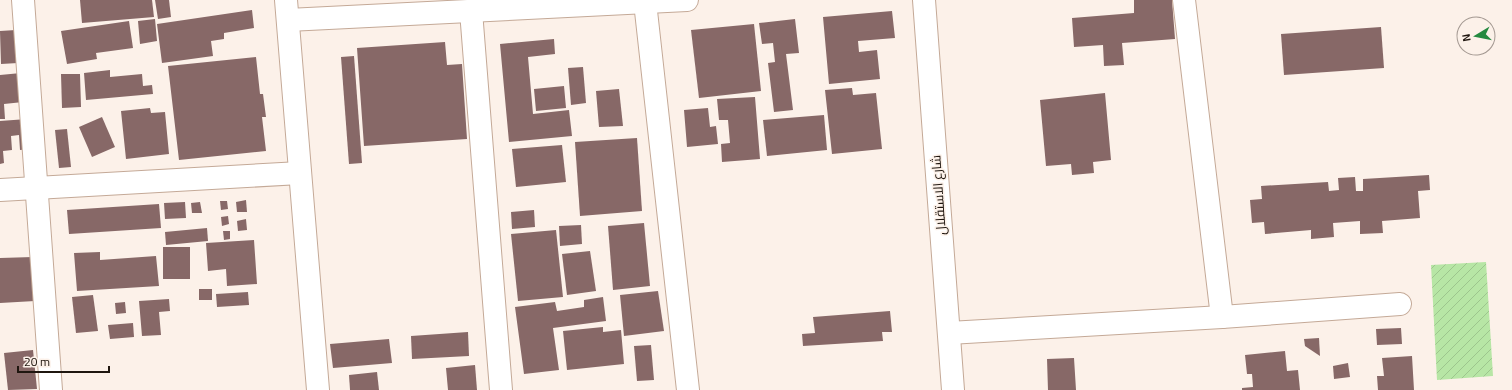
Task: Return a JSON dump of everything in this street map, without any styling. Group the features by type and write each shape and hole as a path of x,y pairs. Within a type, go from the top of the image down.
{"main road":[{"path":"23,0 51,390"},
{"path":"318,390 287,10 471,11 687,0"},
{"name":"شارع الاستقلال","path":"924,0 953,390"},
{"path":"1184,0 1222,317"},
{"path":"645,2 688,390"},
{"path":"471,11 501,390"},
{"path":"0,190 300,173"},
{"path":"949,334 1400,304"}],"green space":[{"path":"1486,262 1493,376 1437,380 1431,265"}],"building":[{"path":"80,0 152,0 154,17 82,23"},
{"path":"155,0 169,0 171,17 158,19"},
{"path":"1134,0 1172,0 1175,39 1122,43 1124,65 1104,66 1103,45 1074,47 1072,18 1134,13"},
{"path":"252,10 254,28 224,33 224,39 211,41 213,56 162,63 157,24"},
{"path":"892,11 895,38 858,41 859,52 877,50 880,79 829,84 823,17"},
{"path":"155,19 157,41 140,44 138,21"},
{"path":"795,19 799,53 786,54 793,110 774,112 768,63 775,62 773,43 762,44 759,23"},
{"path":"129,21 133,48 96,53 97,59 67,64 61,31"},
{"path":"754,24 761,91 699,98 691,30"},
{"path":"1381,27 1384,68 1284,75 1281,34"},
{"path":"16,30 18,63 1,64 0,31"},
{"path":"554,39 555,54 528,57 533,114 569,110 572,136 509,142 500,44"},
{"path":"445,42 447,65 462,64 467,139 364,146 357,48"},
{"path":"354,56 362,163 349,164 341,57"},
{"path":"256,57 260,94 263,94 266,117 262,117 266,151 179,160 168,66"},
{"path":"583,67 586,103 571,105 568,68"},
{"path":"110,70 110,77 142,74 143,86 152,85 153,94 86,100 84,73"},
{"path":"21,73 23,102 4,104 5,119 0,119 0,75"},
{"path":"61,74 80,74 81,107 62,108"},
{"path":"564,86 566,108 536,111 534,89"},
{"path":"852,88 853,95 876,93 882,149 832,154 825,90"},
{"path":"619,89 623,126 599,127 596,91"},
{"path":"1105,93 1111,160 1093,162 1094,173 1072,175 1071,164 1046,166 1040,100"},
{"path":"755,97 760,159 722,162 721,144 730,143 728,120 719,120 717,99"},
{"path":"150,108 151,113 165,112 169,154 126,159 121,111"},
{"path":"708,108 710,127 716,126 718,144 687,147 684,110"},
{"path":"824,115 827,150 767,156 763,120"},
{"path":"102,117 115,147 92,157 79,127"},
{"path":"27,119 30,149 20,150 19,135 11,136 12,150 3,151 4,163 0,164 0,121"},
{"path":"67,129 71,167 59,168 55,130"},
{"path":"637,138 642,211 580,216 575,142"},
{"path":"562,145 566,182 516,187 512,149"},
{"path":"1429,175 1430,190 1418,191 1420,218 1382,221 1383,233 1360,234 1360,221 1333,223 1334,237 1311,239 1311,230 1265,234 1264,222 1252,223 1250,200 1262,199 1261,186 1328,182 1329,191 1339,190 1338,178 1355,177 1356,191 1363,191 1363,179"},
{"path":"246,200 247,212 237,212 236,202"},
{"path":"220,201 227,201 228,209 221,210"},
{"path":"185,202 186,218 165,219 164,203"},
{"path":"200,202 202,213 192,213 191,203"},
{"path":"159,204 161,228 69,234 67,210"},
{"path":"534,210 535,227 512,229 511,212"},
{"path":"228,216 229,224 222,226 221,217"},
{"path":"246,219 247,230 238,231 237,221"},
{"path":"644,223 650,286 613,290 608,226"},
{"path":"581,225 582,244 560,246 559,226"},
{"path":"207,228 208,241 166,245 165,232"},
{"path":"556,230 563,297 518,301 511,234"},
{"path":"223,231 230,231 230,239 224,240"},
{"path":"254,240 257,284 227,286 226,269 208,271 206,243"},
{"path":"163,247 190,247 190,279 163,279"},
{"path":"590,251 596,291 567,295 562,254"},
{"path":"100,252 100,260 156,256 159,286 77,291 74,253"},
{"path":"33,257 35,301 0,303 0,258"},
{"path":"199,289 212,289 212,300 199,300"},
{"path":"658,291 664,331 624,336 620,295"},
{"path":"248,292 249,305 217,307 216,294"},
{"path":"93,295 98,331 76,333 72,297"},
{"path":"603,297 606,321 553,328 559,370 524,374 515,307 555,302 557,311 584,307 584,300"},
{"path":"169,299 170,311 159,312 161,335 142,336 139,301"},
{"path":"125,302 126,313 116,314 115,303"},
{"path":"890,311 892,332 882,332 883,341 803,346 802,334 815,333 813,317"},
{"path":"133,323 134,337 110,339 108,325"},
{"path":"603,327 603,332 621,330 624,364 567,370 563,331"},
{"path":"1401,328 1402,344 1377,345 1376,329"},
{"path":"468,332 469,356 412,359 411,336"},
{"path":"1319,338 1320,356 1305,346 1304,339"},
{"path":"389,339 392,363 333,368 330,344"},
{"path":"651,345 654,380 637,381 634,346"},
{"path":"33,350 37,389 8,390 4,353"},
{"path":"1285,351 1287,371 1298,370 1300,390 1242,390 1242,388 1253,387 1252,374 1247,374 1245,355"},
{"path":"1412,356 1414,390 1378,390 1377,376 1384,376 1382,358"},
{"path":"1074,358 1076,390 1048,390 1047,359"},
{"path":"1348,363 1350,377 1334,379 1333,366"},
{"path":"475,365 477,390 448,390 446,368"},
{"path":"377,372 379,390 350,390 349,375"}]}
